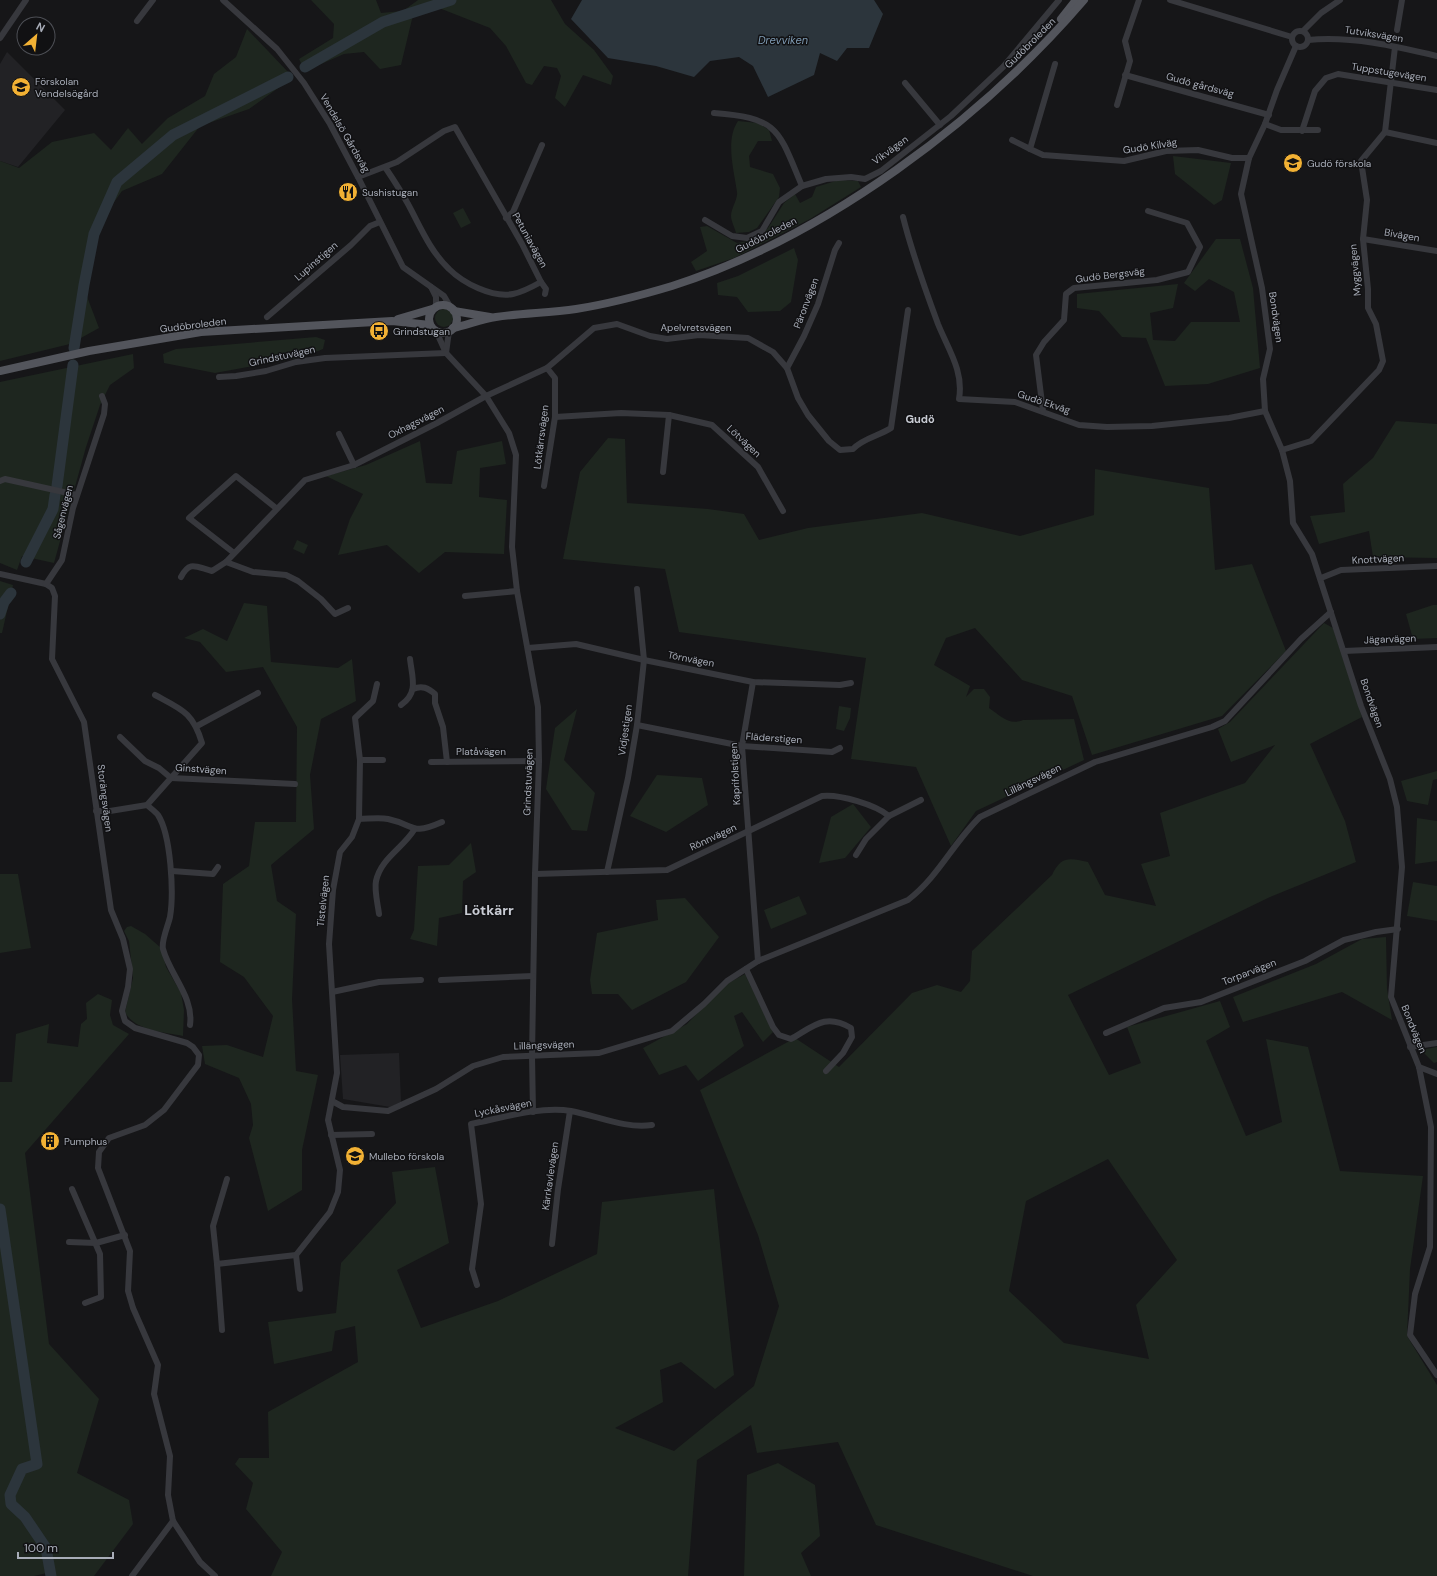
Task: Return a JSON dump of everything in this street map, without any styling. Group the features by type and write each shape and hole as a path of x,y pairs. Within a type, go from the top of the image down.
{"main road":[{"name":"Gudöbroleden","path":"1006,81 1076,0"},
{"name":"Gudöbroleden","path":"451,330 495,317 577,309 672,286 726,266 787,236 858,196 900,167 952,127 1006,81 1055,33 1084,0"},
{"path":"446,305 453,309 457,320 451,330 445,333 433,328 429,319 434,308 446,305"},
{"name":"Gudöbroleden","path":"392,321 434,308"},
{"name":"Gudöbroleden","path":"453,309 463,314 495,317"},
{"name":"Gudöbroleden","path":"0,370 89,351 201,332 392,321 433,328"}],"street":[{"path":"0,37 26,0"},
{"path":"137,21 153,0"},
{"name":"Vendelsö Gårdsväg","path":"223,0 277,49 304,83 330,124 403,267 444,296 453,309"},
{"path":"1054,0 1059,0"},
{"name":"Vikvägen","path":"705,220 732,236 747,238 762,231 779,202 802,186 826,179 851,177 865,179 881,171 940,125 1003,67 1059,0"},
{"path":"1117,105 1130,60 1125,41 1139,0"},
{"path":"1170,0 1292,37 1296,46 1305,46 1308,40 1307,34 1302,31"},
{"path":"1292,37 1295,32 1302,31 1321,13 1340,0"},
{"path":"1398,30 1402,0"},
{"name":"Tutviksvägen","path":"1308,40 1344,39 1395,47 1437,56"},
{"name":"Bondvägen","path":"1296,46 1265,124 1249,158 1241,194 1262,288 1270,349 1263,379 1265,411 1282,450 1290,481 1293,523 1312,554 1321,578 1330,612 1344,650 1361,706 1390,779 1397,807 1402,867 1398,929 1393,961 1391,997 1419,1067 1431,1127 1430,1247 1415,1294 1410,1335 1437,1375"},
{"path":"1395,47 1385,132 1437,143"},
{"path":"1030,149 1055,64"},
{"name":"Tuppstugevägen","path":"1302,131 1315,91 1326,78 1338,74 1437,90"},
{"name":"Gudö gårdsväg","path":"1126,75 1268,115"},
{"path":"905,82 940,125"},
{"path":"714,113 748,116 766,122 778,133 802,186"},
{"path":"1265,124 1281,130 1318,130"},
{"name":"Petuniavägen","path":"358,177 397,162 444,131 455,127 541,282 521,292 504,294 485,291 454,273 432,247 407,202 385,167"},
{"name":"Myggvägen","path":"1282,450 1311,441 1379,370 1383,361 1376,324 1368,308 1368,289 1363,239 1367,200 1361,160 1385,132"},
{"name":"Gudö Kilväg","path":"1012,140 1043,155 1124,161 1166,151 1198,150 1232,158 1249,158"},
{"path":"506,218 513,212 542,145"},
{"name":"Gudö Bergsväg","path":"1044,411 1036,355 1044,342 1064,320 1066,294 1074,288 1157,280 1188,272 1200,248 1187,222 1148,211"},
{"name":"Gudö Ekväg","path":"902,217 909,244 939,326 952,351 961,388 959,399 1015,402 1044,411 1079,425 1107,427 1152,426 1229,418 1265,411"},
{"name":"Lupinstigen","path":"266,317 351,245 370,226 380,222"},
{"name":"Bivägen","path":"1363,239 1437,251"},
{"name":"Päronvägen","path":"787,368 804,336 818,304 835,250 839,243"},
{"path":"541,282 546,289 545,294"},
{"path":"431,287 436,297 434,308"},
{"name":"Apelvretsvägen","path":"486,396 547,368 594,328 617,324 650,336 666,339 699,335 748,338 773,352 787,368 798,398 829,441 840,450 853,449 858,443 881,434 891,428 908,310"},
{"name":"Grindstuvägen","path":"433,328 446,352 486,396 509,433 516,455 512,547 517,591 538,707 539,761 535,874 532,1056 533,1112"},
{"path":"446,352 451,330"},
{"name":"Grindstuvägen","path":"219,376 236,376 266,371 296,362 324,358 446,352"},
{"name":"Lötkärrsvägen","path":"544,486 555,417 555,378 547,368"},
{"name":"Sågenvägen","path":"46,584 62,560 77,495 104,414 105,404 102,396"},
{"name":"Oxhagsvägen","path":"180,577 186,568 192,566 212,571 226,562 276,508 306,480 354,465 437,424 486,396"},
{"name":"Lötvägen","path":"555,417 622,413 669,415 712,425 758,467 782,511"},
{"path":"663,472 669,415"},
{"path":"339,434 354,465"},
{"path":"234,553 189,518 236,476 276,508"},
{"path":"0,481 5,479 77,495"},
{"path":"226,562 252,572 286,575 298,581 321,599 335,614 348,608"},
{"name":"Knottvägen","path":"1321,578 1341,570 1437,566"},
{"path":"0,574 46,584"},
{"name":"Storängsvägen","path":"46,584 52,588 55,596 52,659 84,722 111,910 123,939 130,968 128,987 122,1012 125,1021 135,1028 187,1043 200,1055 198,1065 164,1110 145,1125 109,1138 99,1152 98,1168 125,1235"},
{"name":"Vidjestigen","path":"607,872 628,778 637,726 644,660 637,589"},
{"path":"465,596 517,591"},
{"name":"Lillängsvägen","path":"332,1101 343,1107 388,1111 436,1089 473,1066 503,1057 599,1053 672,1031 704,1004 727,980 758,962 908,900 924,888 949,857 969,827 980,817 1095,762 1212,727 1225,721 1301,639 1330,612"},
{"name":"Törnvägen","path":"528,648 576,644 644,660 753,682 840,685 851,683"},
{"name":"Jägarvägen","path":"1344,650 1437,648"},
{"path":"401,705 410,699 413,689 410,659"},
{"name":"Kaprifolstigen","path":"753,682 742,746 758,962"},
{"name":"Tistelvägen","path":"296,1255 330,1212 338,1192 340,1170 328,1120 337,1074 329,944 333,890 340,852 352,837 359,819 360,760 355,718 373,701 377,684"},
{"name":"Platåvägen","path":"413,689 425,687 435,694 435,703 443,727 447,762"},
{"path":"197,726 258,693"},
{"path":"96,811 110,811 147,805 202,743 197,726 184,710 155,695"},
{"name":"Fläderstigen","path":"637,726 742,746 832,752 840,748"},
{"name":"Ginstvägen","path":"120,738 145,761 159,768 171,778 294,784"},
{"path":"360,760 383,760"},
{"name":"Platåvägen","path":"431,762 539,761"},
{"name":"Rönnvägen","path":"535,874 667,870 822,796 830,795 882,809 889,816"},
{"path":"856,855 866,839 889,816 922,800"},
{"path":"147,805 158,816 164,831 172,871 171,904 162,948 184,992 191,1018 190,1026"},
{"path":"359,819 387,819 414,830 427,828 442,822"},
{"path":"379,914 375,882 380,870 383,864 407,841 414,830"},
{"path":"172,871 213,874 218,867"},
{"name":"Torparvägen","path":"1106,1033 1164,1008 1201,1002 1298,964 1344,940 1376,932 1398,929"},
{"path":"746,969 773,1027 779,1035 791,1039 817,1022 838,1021 850,1028 852,1037 843,1053 826,1071"},
{"path":"441,980 533,976"},
{"path":"332,992 380,982 421,980"},
{"path":"1410,1047 1437,1043"},
{"path":"1419,1067 1437,1074"},
{"name":"Lyckåsvägen","path":"477,1285 472,1269 481,1204 471,1124 533,1112 570,1111 638,1127 652,1125"},
{"name":"Kärrkavlevägen","path":"552,1244 558,1189 570,1111"},
{"path":"331,1135 372,1134"},
{"path":"222,1330 213,1226 228,1179"},
{"path":"72,1189 100,1254 101,1297 85,1303"},
{"path":"69,1242 96,1243 125,1235 130,1251 128,1291 133,1308 158,1364 154,1394 170,1456 168,1495 173,1522 200,1562 215,1576"},
{"path":"217,1264 296,1255 300,1289"},
{"path":"132,1576 173,1522"}],"shaded area":[{"path":"311,0 376,0 381,13 403,11 418,0 551,0 565,24 594,50 613,76 611,85 583,75 565,107 555,98 561,76 557,68 544,66 532,85 526,83 506,46 490,28 439,8 413,15 401,65 380,69 364,52 344,54 305,71 299,59 333,38 334,24"},
{"path":"247,29 288,72 281,86 249,109 200,126 162,174 122,191 89,237 86,294 99,328 70,344 0,361 0,161 19,168 52,142 94,133 111,150 128,128 142,144 168,118 205,96 214,74 236,57"},
{"name":"Förskolan Vendelsögård","path":"7,52 65,110 18,167 0,161 0,64"},
{"path":"738,121 758,123 769,130 772,141 758,141 749,156 750,167 773,174 780,188 779,197 757,228 749,232 736,233 731,216 736,201 737,192 731,146 734,129"},
{"path":"1173,156 1231,163 1222,200 1214,205 1175,174"},
{"path":"839,180 858,181 861,187 810,219 734,258 696,271 691,262 707,251 700,227 707,226 737,243 753,240 768,228 784,203 795,194 800,203 812,197 816,187"},
{"path":"463,208 471,223 461,228 453,213"},
{"path":"1216,239 1240,239 1253,288 1260,368 1208,384 1165,386 1146,338 1122,337 1099,311 1077,308 1077,294 1178,284 1173,308 1150,313 1153,340 1175,341 1191,322 1240,322 1234,292 1209,279 1195,291 1184,283"},
{"path":"794,248 798,260 791,302 780,311 748,312 737,297 718,295 717,283 738,276"},
{"path":"444,309 450,312 453,318 450,324 444,327 438,324 435,318 438,312"},
{"path":"316,337 325,340 323,349 303,357 215,373 164,363 163,354 176,349"},
{"path":"133,354 134,368 110,385 100,405 86,447 54,563 22,556 17,570 0,563 0,382"},
{"path":"1396,421 1437,424 1437,558 1373,557 1369,531 1319,544 1310,516 1345,512 1343,484 1373,458"},
{"path":"608,438 625,439 627,503 708,509 744,514 759,540 808,528 922,513 1020,536 1094,515 1095,469 1209,488 1215,570 1252,564 1286,651 1222,716 1092,755 1072,696 1022,680 975,628 946,638 934,665 970,686 966,697 974,689 984,689 990,697 989,708 1001,717 1013,722 1023,720 1074,719 1084,760 976,811 951,846 916,767 851,759 866,658 679,632 665,569 563,559 580,472"},
{"path":"420,441 426,483 452,484 457,451 502,441 506,464 480,468 479,497 507,500 504,554 445,552 419,573 387,545 338,555 350,519 363,494 326,476 366,465"},
{"path":"297,540 308,545 304,554 293,549"},
{"path":"0,581 13,585 2,633 0,633"},
{"path":"244,603 267,606 271,662 338,668 352,659 356,701 321,719 310,775 314,829 271,865 277,901 296,914 292,999 296,1071 318,1075 302,1150 302,1190 268,1211 249,1138 253,1125 251,1104 239,1078 205,1064 202,1046 227,1045 263,1057 273,1016 244,977 220,962 223,884 249,866 255,822 296,822 297,727 263,667 226,672 200,642 184,638 203,629 227,641"},
{"path":"1437,605 1437,638 1413,639 1406,614"},
{"path":"1324,623 1333,628 1362,717 1310,744 1345,821 1356,862 1270,897 1068,995 1109,1075 1141,1063 1127,1027 1220,1001 1230,1027 1206,1041 1246,1136 1282,1122 1266,1039 1308,1047 1340,1171 1423,1176 1410,1269 1407,1336 1437,1385 1437,1576 1033,1576 876,1525 838,1442 757,1453 751,1425 697,1460 688,1576 271,1576 282,1552 246,1509 253,1483 235,1464 239,1458 269,1458 268,1412 358,1362 355,1326 335,1331 332,1351 274,1364 268,1322 336,1313 341,1263 396,1203 392,1172 435,1167 449,1243 397,1270 421,1328 498,1301 597,1254 602,1202 714,1189 734,1375 715,1389 681,1362 660,1370 663,1402 615,1428 674,1451 754,1386 779,1306 758,1235 700,1090 795,1038 839,1067 912,993 937,985 961,992 970,981 972,951 1052,875 1062,861 1071,859 1088,862 1105,895 1156,906 1141,864 1170,856 1160,813 1245,783 1275,745 1231,762 1218,729 1230,722","holes":["1108,1159 1177,1260 1136,1305 1149,1359 1064,1343 1009,1291 1026,1201"]},
{"path":"839,706 851,708 850,718 844,731 836,729"},
{"path":"577,709 564,760 595,793 587,831 572,830 546,789 555,728"},
{"path":"1437,771 1437,779 1433,780 1428,805 1407,801 1401,781"},
{"path":"657,775 702,778 708,805 666,832 630,816"},
{"path":"853,804 871,827 845,858 819,863 831,817"},
{"path":"1417,818 1437,821 1437,861 1415,864"},
{"path":"471,843 476,872 463,881 462,913 439,918 437,946 410,939 414,930 418,866 449,865"},
{"path":"0,874 18,874 31,948 0,953"},
{"path":"1413,882 1437,886 1437,921 1407,916"},
{"path":"799,896 807,914 771,929 764,910"},
{"path":"685,898 719,937 686,982 632,1010 618,994 592,994 590,980 597,933 658,920 656,900"},
{"path":"131,926 145,934 161,948 166,967 181,993 184,1010 183,1036 159,1032 143,1027 130,1018 125,1012 133,978 129,941 124,931 127,927"},
{"path":"1386,937 1387,989 1392,1020 1342,992 1243,1022 1233,997 1316,964 1362,939"},
{"path":"745,974 773,1032 763,1042 742,1012 734,1016 744,1046 698,1081 686,1065 659,1075 643,1048 687,1024 723,986"},
{"path":"98,994 112,1000 110,1015 113,1025 129,1034 25,1153 49,1344 99,1399 77,1473 129,1500 133,1524 94,1576 52,1576 51,1572 34,1576 0,1576 0,1082 12,1082 16,1034 49,1024 47,1043 78,1047 81,1024 87,1019 86,1003"},
{"path":"1437,1047 1437,1062 1434,1063 1421,1050"},
{"path":"399,1053 401,1102 390,1107 343,1099 340,1055"},
{"path":"778,1463 815,1485 820,1536 801,1553 811,1576 744,1576 747,1475"}],"water":[{"name":"Drevviken","path":"582,0 874,0 883,14 869,48 847,48 837,61 820,53 814,75 768,97 753,66 739,57 710,61 694,77 656,66 608,58 571,19"}],"waterway":[{"path":"305,67 383,22 451,0"},
{"path":"74,348 94,234 117,182 173,135 288,77"},
{"path":"57,486 73,365"},
{"path":"26,562 53,509 55,495"},
{"path":"0,614 4,602 11,593"},
{"path":"0,1209 37,1464 22,1469 10,1495 11,1504 25,1517 46,1548 51,1576"}],"place":[{"name":"Förskolan Vendelsögård","path":"21,87"},
{"name":"Gudö förskola","path":"1293,163"},
{"name":"Sushistugan","path":"348,192"},
{"name":"Grindstugan","path":"379,331"},
{"name":"Pumphus","path":"50,1141"},
{"name":"Mullebo förskola","path":"355,1156"}],"district":[{"name":"Gudö","path":"920,419"},
{"name":"Lötkärr","path":"489,910"}]}
